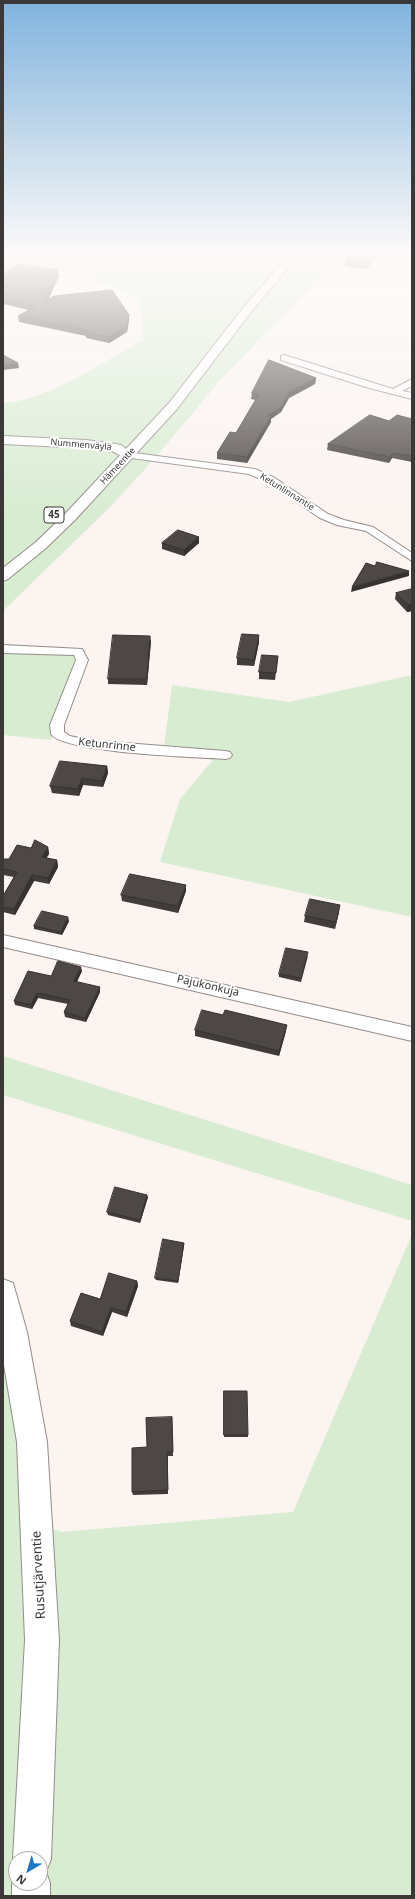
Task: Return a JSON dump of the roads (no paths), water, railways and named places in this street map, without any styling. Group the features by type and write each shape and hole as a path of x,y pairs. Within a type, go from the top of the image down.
{"main road":[{"name":"Hämeentie","path":"152,411 195,367 224,341"},
{"name":"Hämeentie","path":"85,480 173,406 224,341"},
{"name":"Hämeentie","path":"3,575 42,545 116,453 126,437"},
{"name":"Nummenväylä","path":"9,440 116,453"},
{"name":"Hämeentie","path":"3,575 59,509"},
{"name":"Rusutjärventie","path":"3,1293 13,1332 32,1442 41,1609 42,1640 32,1851"}],"street":[{"path":"284,358 394,392 412,396"},
{"path":"394,392 412,382"},
{"name":"Ketunlinnantie","path":"116,453 251,471 271,480 324,516 341,523 369,529 412,558"},
{"name":"Ketunrinne","path":"3,649 78,652 82,660 57,725 58,734 66,739 88,744 225,755"},
{"name":"Pajukonkuja","path":"3,941 412,1034"}]}
